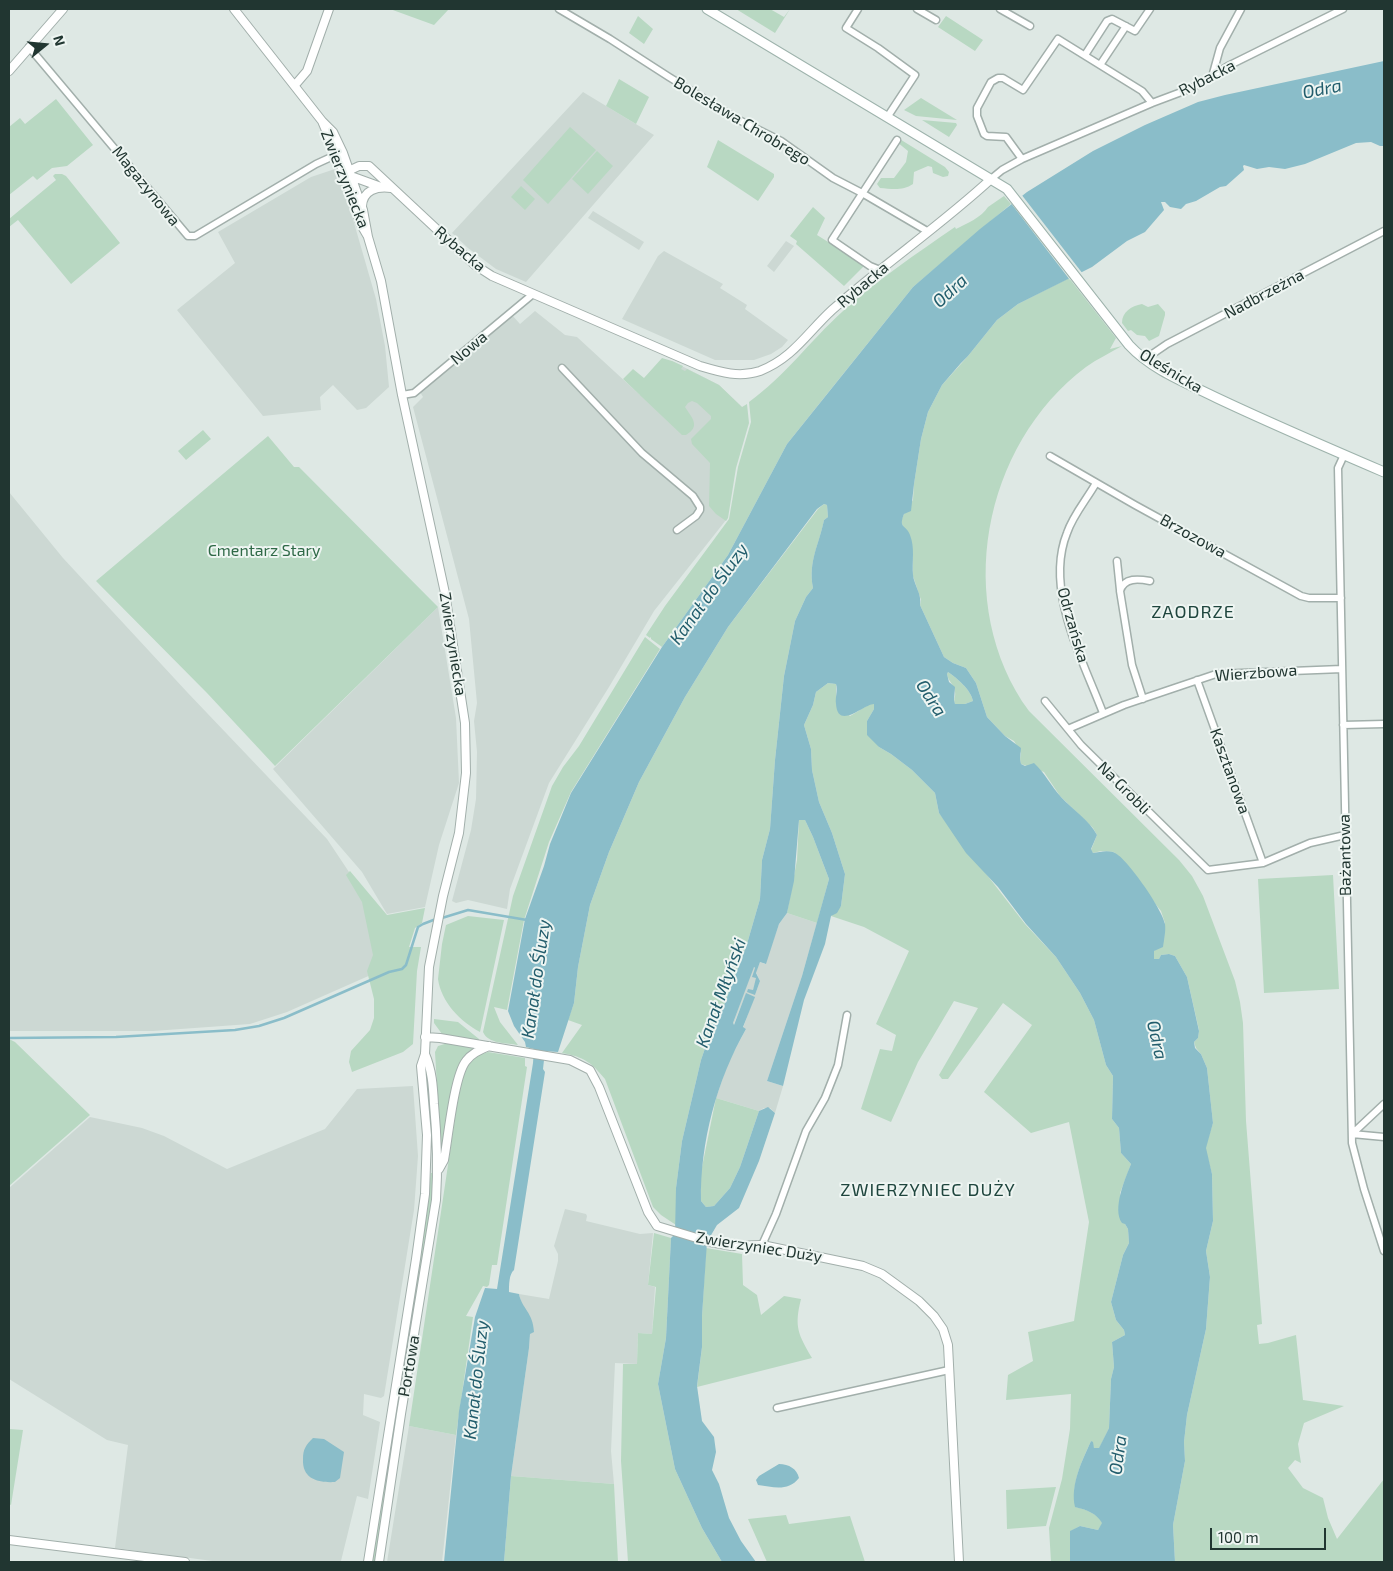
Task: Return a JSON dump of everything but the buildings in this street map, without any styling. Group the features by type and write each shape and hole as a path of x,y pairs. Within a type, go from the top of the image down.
{"main road":[{"path":"708,9 992,178"},
{"name":"Oleśnicka","path":"992,178 1007,188 1121,335 1145,360 1184,382 1384,472"}],"street":[{"path":"9,71 63,9"},
{"name":"Zwierzyniecka","path":"234,9 322,122 340,153 362,206 386,305 402,395 445,593 465,723 466,773 459,833 442,896 429,967 425,1038 426,1054"},
{"path":"295,85 307,71 329,9"},
{"name":"Bolesława Chrobrego","path":"559,9 610,38 739,120 781,141 820,166 833,178 927,231"},
{"path":"858,9 846,28 916,75 888,116"},
{"path":"917,9 936,20"},
{"path":"1000,9 1030,26"},
{"path":"1085,55 1107,21 1112,19 1135,31 1150,9"},
{"path":"1212,77 1220,48 1241,9"},
{"name":"Rybacka","path":"348,173 359,166 368,166 476,265 492,276 700,366 727,374 739,375 760,370 786,357 831,311 1002,170 1152,103 1192,88 1228,66 1343,9"},
{"path":"1100,65 1126,26"},
{"path":"986,136 982,132 976,110 991,82 1003,78 1023,90 1058,39 1142,91 1152,103"},
{"name":"Magazynowa","path":"29,46 188,236 197,235 340,153"},
{"path":"977,136 1006,137 1022,160"},
{"path":"880,270 870,266 832,240 897,140"},
{"path":"348,173 381,187"},
{"name":"Zwierzyniecka","path":"348,173 360,223 368,237"},
{"path":"362,206 362,200 366,194 375,188 391,188"},
{"name":"Nadbrzeżna","path":"1145,360 1167,344 1384,232"},
{"name":"Nowa","path":"402,395 414,393 533,294"},
{"path":"562,368 642,453 693,496 700,510 696,516 677,530"},
{"name":"Bażantowa","path":"1344,455 1338,468 1352,1134 1354,1154 1384,1251"},
{"name":"Brzozowa","path":"1050,456 1305,598 1341,598"},
{"name":"Odrzańska","path":"1096,483 1066,534 1060,574 1063,601 1072,634 1103,713"},
{"path":"1116,561 1132,664 1143,699"},
{"path":"1120,591 1122,585 1127,581 1150,581"},
{"name":"Wierzbowa","path":"1068,728 1103,713 1216,674 1342,669"},
{"name":"Kasztanowa","path":"1197,680 1263,863"},
{"name":"Na Grobli","path":"1045,701 1081,745 1208,870 1263,863"},
{"path":"1343,725 1384,724"},
{"path":"1263,863 1310,844 1345,835"},
{"path":"762,1246 776,1214 806,1131 825,1098 838,1065 847,1015"},
{"name":"Zwierzyniec Duży","path":"425,1038 440,1038 570,1060 590,1070 599,1087 648,1212 657,1226 710,1242 732,1246 762,1246 863,1266 882,1274 919,1301 934,1316 943,1329 948,1345 959,1562"},
{"path":"427,1169 438,1169 444,1160 459,1074 474,1053 488,1046"},
{"name":"Portowa","path":"379,1562 436,1200 438,1169 431,1068 426,1054"},
{"name":"Portowa","path":"368,1562 416,1259 427,1169 427,1135 421,1066 426,1054"},
{"path":"1352,1134 1384,1104"},
{"path":"1352,1134 1384,1137"},
{"path":"777,1408 949,1370"},
{"path":"9,1540 185,1562"}],"shaded area":[{"path":"583,92 654,135 526,282 496,269 452,233"},
{"path":"335,169 339,171 376,299 385,346 389,387 366,408 357,410 333,385 320,397 321,410 263,416 177,310 235,263 218,232 311,177"},
{"path":"593,211 644,242 639,250 588,218"},
{"path":"786,241 794,246 774,272 767,266"},
{"path":"664,251 723,284 720,288 747,305 745,309 788,340 782,347 771,354 754,360 715,360 622,319 658,256"},
{"path":"535,311 565,335 577,337 640,395 672,361 719,385 742,407 731,462 726,520 654,611 549,783 510,889 507,909 468,900 456,903 452,901 471,830 476,799 477,752 474,721 477,703 469,619 413,407 423,397 420,392 512,315 520,324"},
{"path":"9,492 63,558 327,839 365,896 382,970 287,1012 250,1024 153,1031 9,1031"},
{"path":"438,607 456,718 459,783 439,845 425,907 387,914 362,872 273,769"},
{"path":"787,913 817,923 802,976 767,1081 783,1086 775,1113 770,1108 764,1108 759,1111 716,1098 728,1063 746,1029 743,1028 754,997 746,994 733,1026 733,1023 753,967 755,968 757,978 753,990 755,995 760,981 756,972 760,962 765,964 779,924"},
{"path":"413,1086 418,1156 414,1210 384,1396 381,1398 364,1394 363,1415 380,1422 368,1499 357,1496 341,1561 220,1562 115,1548 128,1445 107,1440 9,1379 9,1188 90,1117 142,1128 164,1136 227,1169 325,1129 357,1089"},
{"path":"565,1209 586,1214 586,1221 640,1234 653,1233 648,1285 655,1287 652,1334 638,1333 637,1364 615,1363 611,1451 614,1484 511,1476 530,1334 519,1294 549,1299 558,1261 558,1254 554,1246"},
{"path":"409,1426 456,1435 442,1562 387,1562"}],"green space":[{"path":"390,9 449,9 434,25"},
{"path":"736,9 770,9 784,17 790,9 775,33"},
{"path":"638,16 653,29 644,44 629,33"},
{"path":"946,16 983,40 975,51 938,27"},
{"path":"619,79 649,97 636,124 606,106"},
{"path":"921,98 957,120 916,116 904,110"},
{"path":"56,99 93,145 67,166 52,168 37,180 33,176 9,195 9,127 20,118 25,124"},
{"path":"922,120 956,123 957,125 949,137"},
{"path":"570,127 596,150 548,204 523,180"},
{"path":"898,138 945,167 949,172 948,176 943,177 933,173 932,167 928,166 914,172 913,184 905,188 880,188 877,184 881,178 894,178 906,162 908,151 897,142"},
{"path":"718,140 774,174 774,177 758,201 707,167"},
{"path":"597,151 613,166 588,194 572,179"},
{"path":"55,174 66,176 120,243 71,284 18,220 9,227 9,219 56,180 53,176"},
{"path":"521,186 535,199 525,210 511,197"},
{"path":"1004,196 1011,204 913,287 787,444 728,555 662,647 646,635 729,519 738,467 751,422 749,402 786,370 830,323 869,289 955,227 956,229 978,217"},
{"path":"813,207 825,218 817,235 865,265 844,286 796,244 797,241 790,236"},
{"path":"1069,278 1116,338 1110,349 1122,346 1086,367 1051,400 1022,439 1002,482 990,528 986,576 991,624 1005,669 1029,711 1179,860 1192,876 1203,896 1235,981 1243,1023 1246,1121 1262,1324 1257,1325 1259,1344 1296,1335 1303,1400 1344,1406 1304,1423 1298,1444 1301,1463 1295,1460 1288,1468 1303,1488 1323,1498 1328,1518 1337,1539 1384,1479 1384,1562 1175,1562 1173,1525 1185,1461 1184,1442 1187,1415 1206,1329 1210,1277 1206,1251 1213,1221 1212,1174 1205,1148 1213,1123 1207,1068 1194,1042 1198,1038 1199,1030 1187,977 1175,956 1169,954 1161,955 1159,959 1154,959 1152,953 1164,940 1165,923 1161,911 1114,852 1101,851 1093,853 1091,850 1097,835 1093,828 1060,796 1044,772 1021,764 1021,753 1014,741 1005,736 987,717 976,683 966,668 944,657 920,605 921,600 913,576 913,557 901,521 913,500 921,439 928,412 942,385 997,320 1018,304"},
{"path":"1142,304 1148,307 1158,304 1165,312 1159,336 1149,341 1145,336 1137,335 1131,330 1128,331 1122,323 1122,319 1128,310"},
{"path":"662,358 683,366 681,369 685,371 687,369 719,385 742,407 747,404 749,423 736,468 726,521 709,506 710,463 692,444 691,439 711,419 711,416 697,403 692,401 688,403 685,407 694,425 691,432 682,435 623,379 633,369 644,378"},
{"path":"203,430 211,439 186,460 178,451"},
{"name":"Cmentarz Stary","path":"268,436 294,467 299,467 438,607 275,766 207,693 96,581"},
{"path":"824,504 827,505 828,517 824,520 813,561 813,588 806,597 795,621 784,676 770,829 762,860 760,899 747,944 719,1019 713,1017 713,1025 701,1060 682,1141 676,1188 676,1225 653,1207 605,1079 586,1061 576,1056 562,1053 582,1025 568,1020 574,1003 578,967 590,905 609,852 639,782 685,697 728,627 818,509"},
{"path":"645,637 660,649 571,792 549,842 524,920 507,1010 494,1007 500,1022 518,1045 493,1041 485,1036 483,1032 513,896 552,786 563,767 579,746"},
{"path":"948,672 967,689 973,701 965,704 955,704 954,689 947,674"},
{"path":"828,683 836,684 836,704 850,716 870,704 874,704 874,709 867,721 879,747 912,770 935,793 939,813 1025,924 1056,957 1080,993 1094,1020 1106,1065 1113,1076 1112,1119 1119,1128 1121,1153 1131,1164 1120,1193 1129,1243 1123,1255 1111,1302 1116,1320 1124,1330 1125,1335 1112,1342 1114,1367 1111,1379 1109,1428 1099,1449 1094,1448 1091,1441 1078,1473 1075,1490 1076,1507 1091,1512 1103,1523 1098,1530 1080,1526 1071,1531 1070,1562 1051,1562 1049,1528 1062,1479 1070,1429 1071,1394 1006,1400 1008,1375 1033,1361 1028,1332 1074,1321 1089,1222 1069,1122 1031,1133 984,1092 1032,1025 1003,1003 948,1079 942,1079 939,1075 978,1008 954,1001 918,1062 891,1122 861,1109 880,1049 892,1051 896,1035 876,1024 909,951 864,927 831,916 841,906 845,874 832,833 819,802 812,770 811,749 804,725 813,705 816,692"},
{"path":"799,820 805,820 813,837 829,879 817,923 787,913 797,860"},
{"path":"350,871 387,915 425,908 422,923 415,928 409,947 421,947 417,971 413,1044 403,1052 352,1072 349,1062 351,1051 370,1030 374,1018 374,999 367,971 373,955 362,902 346,875"},
{"path":"1333,875 1339,989 1264,993 1258,879"},
{"path":"468,916 504,920 480,1032 466,1023 453,1010 443,996 438,979 446,925"},
{"path":"434,1019 458,1022 479,1041 442,1034 434,1023"},
{"path":"9,1039 15,1042 90,1115 9,1186"},
{"path":"448,1043 471,1046 472,1049 462,1061 456,1073 443,1151 441,1153 435,1052 438,1046"},
{"path":"488,1052 525,1058 525,1066 527,1067 497,1265 492,1265 489,1285 487,1287 483,1286 466,1316 473,1317 456,1435 409,1426 461,1078 471,1061"},
{"path":"716,1098 759,1111 740,1167 730,1188 714,1206 706,1207 701,1201 701,1172"},
{"path":"431,1173 433,1173 434,1189 429,1226 399,1405 397,1405"},
{"path":"654,1233 671,1238 666,1338 658,1384 675,1469 702,1528 722,1562 628,1562 621,1461 623,1364 637,1364 638,1333 652,1334 656,1287 648,1285"},
{"path":"706,1248 742,1254 743,1285 757,1295 761,1315 784,1296 801,1299 798,1317 799,1330 803,1343 812,1358 697,1387 702,1347"},
{"path":"396,1427 375,1562 371,1562 392,1428"},
{"path":"9,1429 23,1430 11,1505 9,1504"},
{"path":"511,1476 614,1484 618,1562 504,1562"},
{"path":"1056,1487 1046,1526 1007,1529 1006,1490"},
{"path":"786,1515 789,1524 850,1516 865,1562 767,1562 748,1519"}],"water":[{"path":"1384,61 1384,146 1371,142 1356,143 1305,164 1285,169 1269,167 1257,169 1244,165 1244,170 1226,186 1220,187 1196,201 1186,204 1181,209 1170,207 1165,202 1161,202 1164,210 1145,232 1127,241 1092,267 1018,304 997,320 942,385 928,412 921,439 911,511 904,514 902,522 912,540 913,575 920,597 920,605 944,657 966,668 976,683 987,717 1005,736 1021,748 1021,764 1025,766 1034,763 1061,797 1094,830 1097,835 1091,849 1093,853 1113,852 1119,855 1134,872 1158,907 1165,924 1163,947 1154,951 1154,959 1159,959 1161,955 1169,954 1175,956 1187,977 1199,1031 1198,1038 1194,1042 1195,1048 1201,1054 1207,1068 1213,1123 1206,1148 1212,1174 1213,1221 1206,1251 1210,1277 1206,1329 1187,1415 1184,1442 1185,1461 1173,1525 1175,1562 1070,1562 1070,1531 1080,1526 1098,1530 1102,1523 1091,1512 1075,1507 1074,1490 1078,1473 1091,1441 1094,1448 1099,1448 1109,1428 1111,1379 1114,1367 1112,1342 1125,1335 1124,1330 1116,1320 1111,1302 1123,1255 1129,1243 1128,1229 1122,1223 1118,1210 1120,1194 1131,1164 1121,1153 1119,1128 1112,1119 1113,1076 1106,1065 1094,1020 1080,993 1056,957 1026,924 998,887 966,853 939,813 935,793 912,770 879,747 867,735 867,721 874,709 874,704 846,716 841,715 836,704 836,684 828,683 816,692 813,705 804,725 811,749 812,770 819,802 832,833 845,874 841,906 837,913 831,916 825,944 804,1000 783,1086 767,1081 802,976 829,879 805,820 799,820 794,881 787,913 779,924 766,964 760,962 756,973 760,981 755,995 747,992 748,989 753,990 756,978 752,977 754,967 733,1023 734,1025 746,993 755,997 743,1027 746,1029 727,1069 712,1112 701,1179 701,1201 706,1207 714,1206 730,1188 740,1167 759,1111 768,1107 775,1113 759,1161 739,1208 717,1225 707,1242 702,1347 697,1386 702,1421 714,1437 716,1452 712,1470 719,1484 729,1518 741,1541 756,1562 722,1562 702,1528 675,1469 658,1384 666,1338 671,1238 675,1234 676,1188 682,1141 701,1060 713,1025 712,1017 719,1019 747,944 760,899 762,860 770,829 784,676 795,621 806,597 813,588 813,561 824,520 828,517 827,505 824,504 817,509 728,627 685,697 639,782 609,852 590,905 578,967 574,1003 558,1052 545,1051 543,1069 545,1072 514,1270 510,1280 509,1292 519,1294 532,1320 534,1332 530,1334 511,1476 504,1562 444,1562 459,1411 475,1317 485,1288 497,1289 533,1063 534,1049 526,1047 508,1011 525,919 550,844 571,793 662,647 728,555 787,444 913,287 980,229 1027,192 1093,151 1145,125 1198,102","holes":["948,672 967,689 973,701 965,704 955,704 955,687 949,682"]},
{"path":"313,1438 324,1439 344,1452 340,1478 335,1482 317,1480 305,1471 303,1466 304,1450"},
{"path":"779,1464 792,1468 799,1478 790,1485 780,1488 758,1485 756,1480 759,1476"}],"pier":[{"path":"1021,194 1083,274 1070,280 1010,202"}],"waterway":[{"name":"Kanał do Śluzy","path":"442,918 468,910 527,920"},
{"path":"9,1038 116,1037 235,1030 259,1026 284,1018 389,972 402,969 406,965 418,927 436,919"}],"district":[{"name":"ZAODRZE","path":"1193,612"},
{"name":"ZWIERZYNIEC DUŻY","path":"928,1190"}],"water label":[{"name":"Odra","path":"1322,89"},
{"name":"Odra","path":"950,291"},
{"name":"Odra","path":"931,698"},
{"name":"Kanał Młyński","path":"721,993"},
{"name":"Odra","path":"1157,1040"},
{"name":"Odra","path":"1118,1455"}]}
